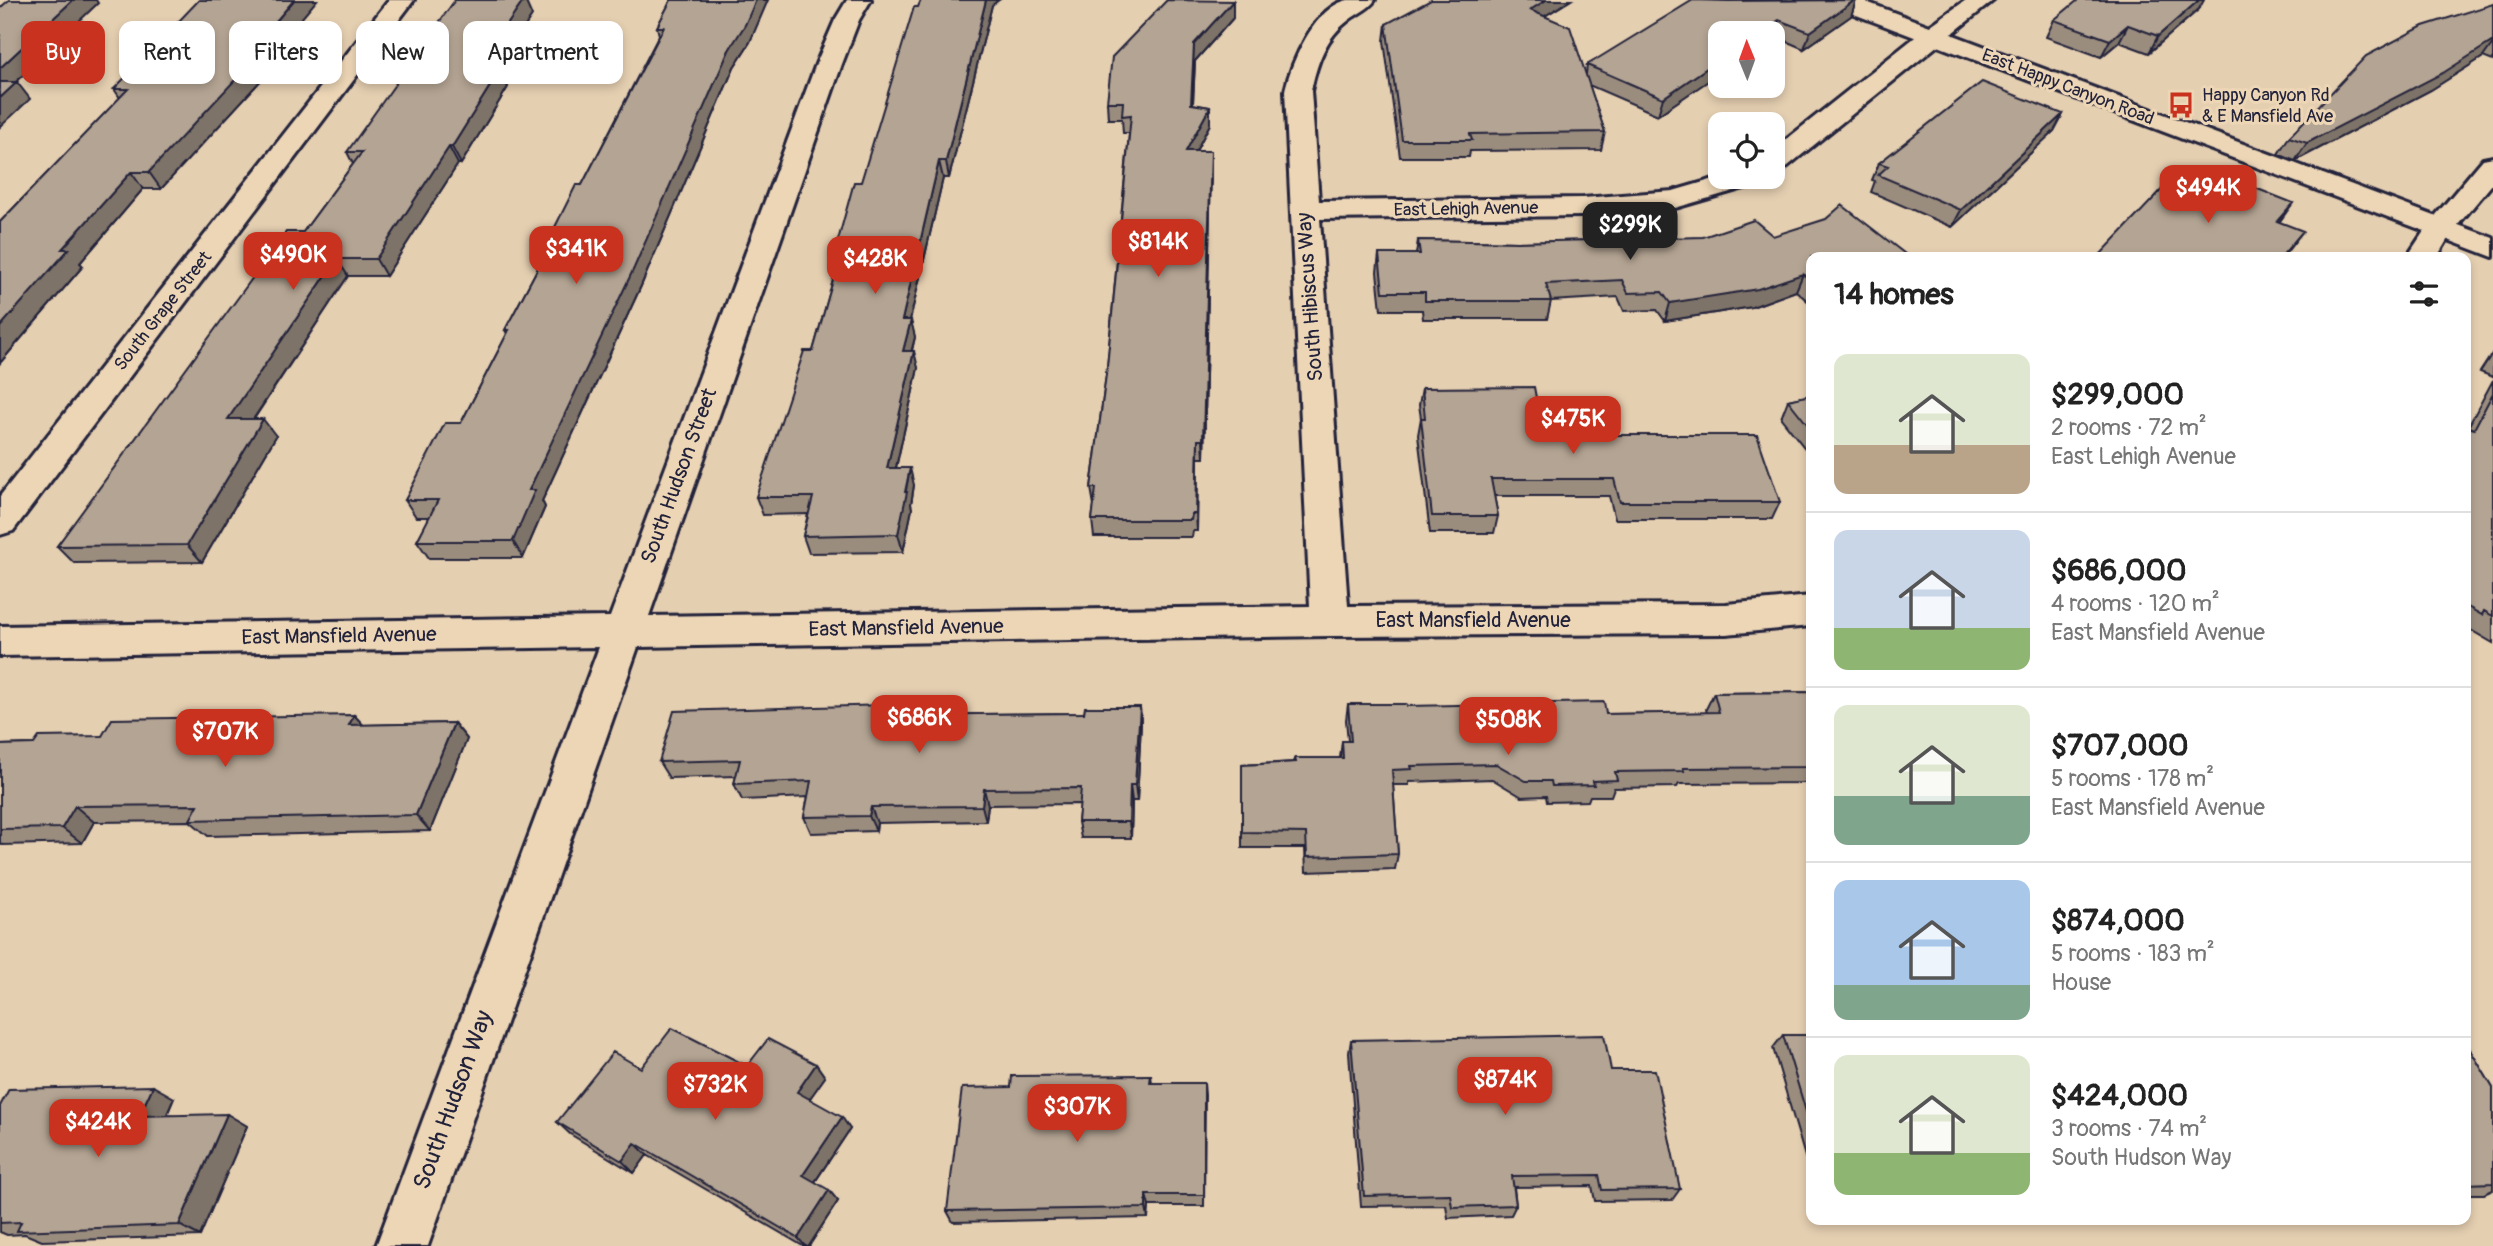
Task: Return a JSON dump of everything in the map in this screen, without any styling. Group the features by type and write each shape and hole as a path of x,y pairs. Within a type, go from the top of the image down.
{"street":[{"name":"South Grape Street","path":"0,522 402,0"},
{"name":"South Hudson Street","path":"505,955 828,64 859,0"},
{"name":"South Hibiscus Way","path":"1330,621 1298,91 1303,64 1331,21 1363,0"},
{"name":"East Happy Canyon Road","path":"1839,0 2493,248"},
{"path":"1785,154 1933,35 1982,0"},
{"path":"2425,252 2440,228 2493,165"},
{"name":"East Lehigh Avenue","path":"1305,210 1583,207 1675,199 1710,189"},
{"name":"East Mansfield Avenue","path":"0,641 1330,621 1726,620 1806,612"},
{"name":"South Hudson Way","path":"402,1246 505,955"}],"building":[{"path":"9,0 73,0 50,21 21,21 21,48 0,68 0,8"},
{"path":"199,0 294,0 276,21 229,21 229,84 231,84 149,172 131,172 62,249 69,249 0,327 0,222 128,89 114,89 119,84 215,84 215,21 179,21"},
{"path":"455,0 524,0 510,21 463,21 463,84 491,84 376,259 337,259 228,419 263,419 187,545 57,546 286,232 303,232 362,152 347,152 395,84 449,84 449,21 440,21"},
{"path":"671,0 756,0 745,25 729,50 634,268 529,490 535,490 513,541 417,541 438,500 405,500 445,423 461,423 509,330 505,330 552,241 548,241 576,185 582,185 664,27 657,27"},
{"path":"921,0 986,0 946,161 939,161 902,320 911,320 903,351 914,351 887,468 910,468 898,534 803,536 813,497 756,497 804,351 813,351 837,266 831,266 854,182 861,182 914,7 918,7"},
{"path":"1167,0 1233,1 1194,44 1191,104 1210,107 1186,151 1211,151 1203,440 1198,440 1196,514 1192,514 1191,520 1092,520 1096,488 1091,488 1107,367 1131,115 1122,116 1123,102 1107,102 1112,57"},
{"path":"1431,0 1546,0 1530,10 1570,27 1605,132 1470,134 1472,140 1402,140 1386,24"},
{"path":"1693,0 1855,0 1810,32 1779,20 1708,21 1708,67 1663,98 1587,65"},
{"path":"2078,0 2199,0 2158,36 2128,25 2110,40 2054,20"},
{"path":"2493,4 2493,41 2443,73 2307,143 2289,137 2366,56 2423,26"},
{"path":"0,82 17,82 0,98"},
{"path":"1982,82 2063,114 1961,210 1878,175 1888,166 1879,163"},
{"path":"2225,176 2293,203 2277,221 2303,231 2285,252 2103,252 2170,181 2208,197"},
{"path":"1842,205 1903,252 1806,252 1806,277 1803,274 1758,289 1670,303 1662,292 1628,293 1622,280 1546,284 1551,301 1425,301 1425,292 1383,292 1379,254 1420,254 1418,240 1518,242 1703,237 1754,220 1773,236 1826,219"},
{"path":"1534,387 1543,435 1757,435 1780,502 1620,502 1614,479 1491,479 1498,516 1432,516 1421,418 1425,418 1422,388"},
{"path":"2493,393 2493,616 2484,611 2482,615 2471,609 2471,428 2474,429"},
{"path":"1806,396 1806,423 1788,400"},
{"path":"1806,692 1806,767 1683,768 1684,771 1615,772 1617,780 1593,781 1594,785 1552,786 1551,781 1526,781 1496,764 1411,766 1412,769 1392,770 1398,854 1307,857 1306,833 1242,832 1242,765 1296,762 1295,758 1343,758 1342,741 1351,741 1348,704 1407,706 1604,702 1606,714 1719,712 1714,693"},
{"path":"887,705 885,715 1084,713 1085,707 1140,707 1135,785 1130,785 1129,822 1078,822 1081,788 984,789 982,806 871,807 869,816 804,817 811,781 734,784 740,760 659,762 674,711"},
{"path":"354,715 349,725 454,723 416,815 190,820 198,805 75,806 62,828 0,829 0,745 34,744 39,737 102,736 112,719"},
{"path":"672,1028 747,1066 768,1039 816,1064 797,1092 842,1117 803,1175 829,1190 798,1238 635,1143 622,1161 557,1122 613,1052 641,1068"},
{"path":"1604,1035 1611,1070 1655,1070 1680,1189 1602,1190 1599,1175 1512,1176 1516,1205 1452,1207 1450,1194 1364,1196 1351,1040"},
{"path":"1783,1035 1806,1035 1806,1111"},
{"path":"2471,1051 2493,1088 2493,1183 2471,1184"},
{"path":"1151,1075 1150,1083 1204,1083 1204,1195 1146,1195 1146,1208 947,1211 962,1088 1011,1087 1012,1076"},
{"path":"153,1086 139,1116 227,1114 179,1225 17,1231 21,1222 0,1223 0,1106 9,1089"}],"place":[{"name":"Happy Canyon Rd & E Mansfield Ave","path":"2181,105"}]}
